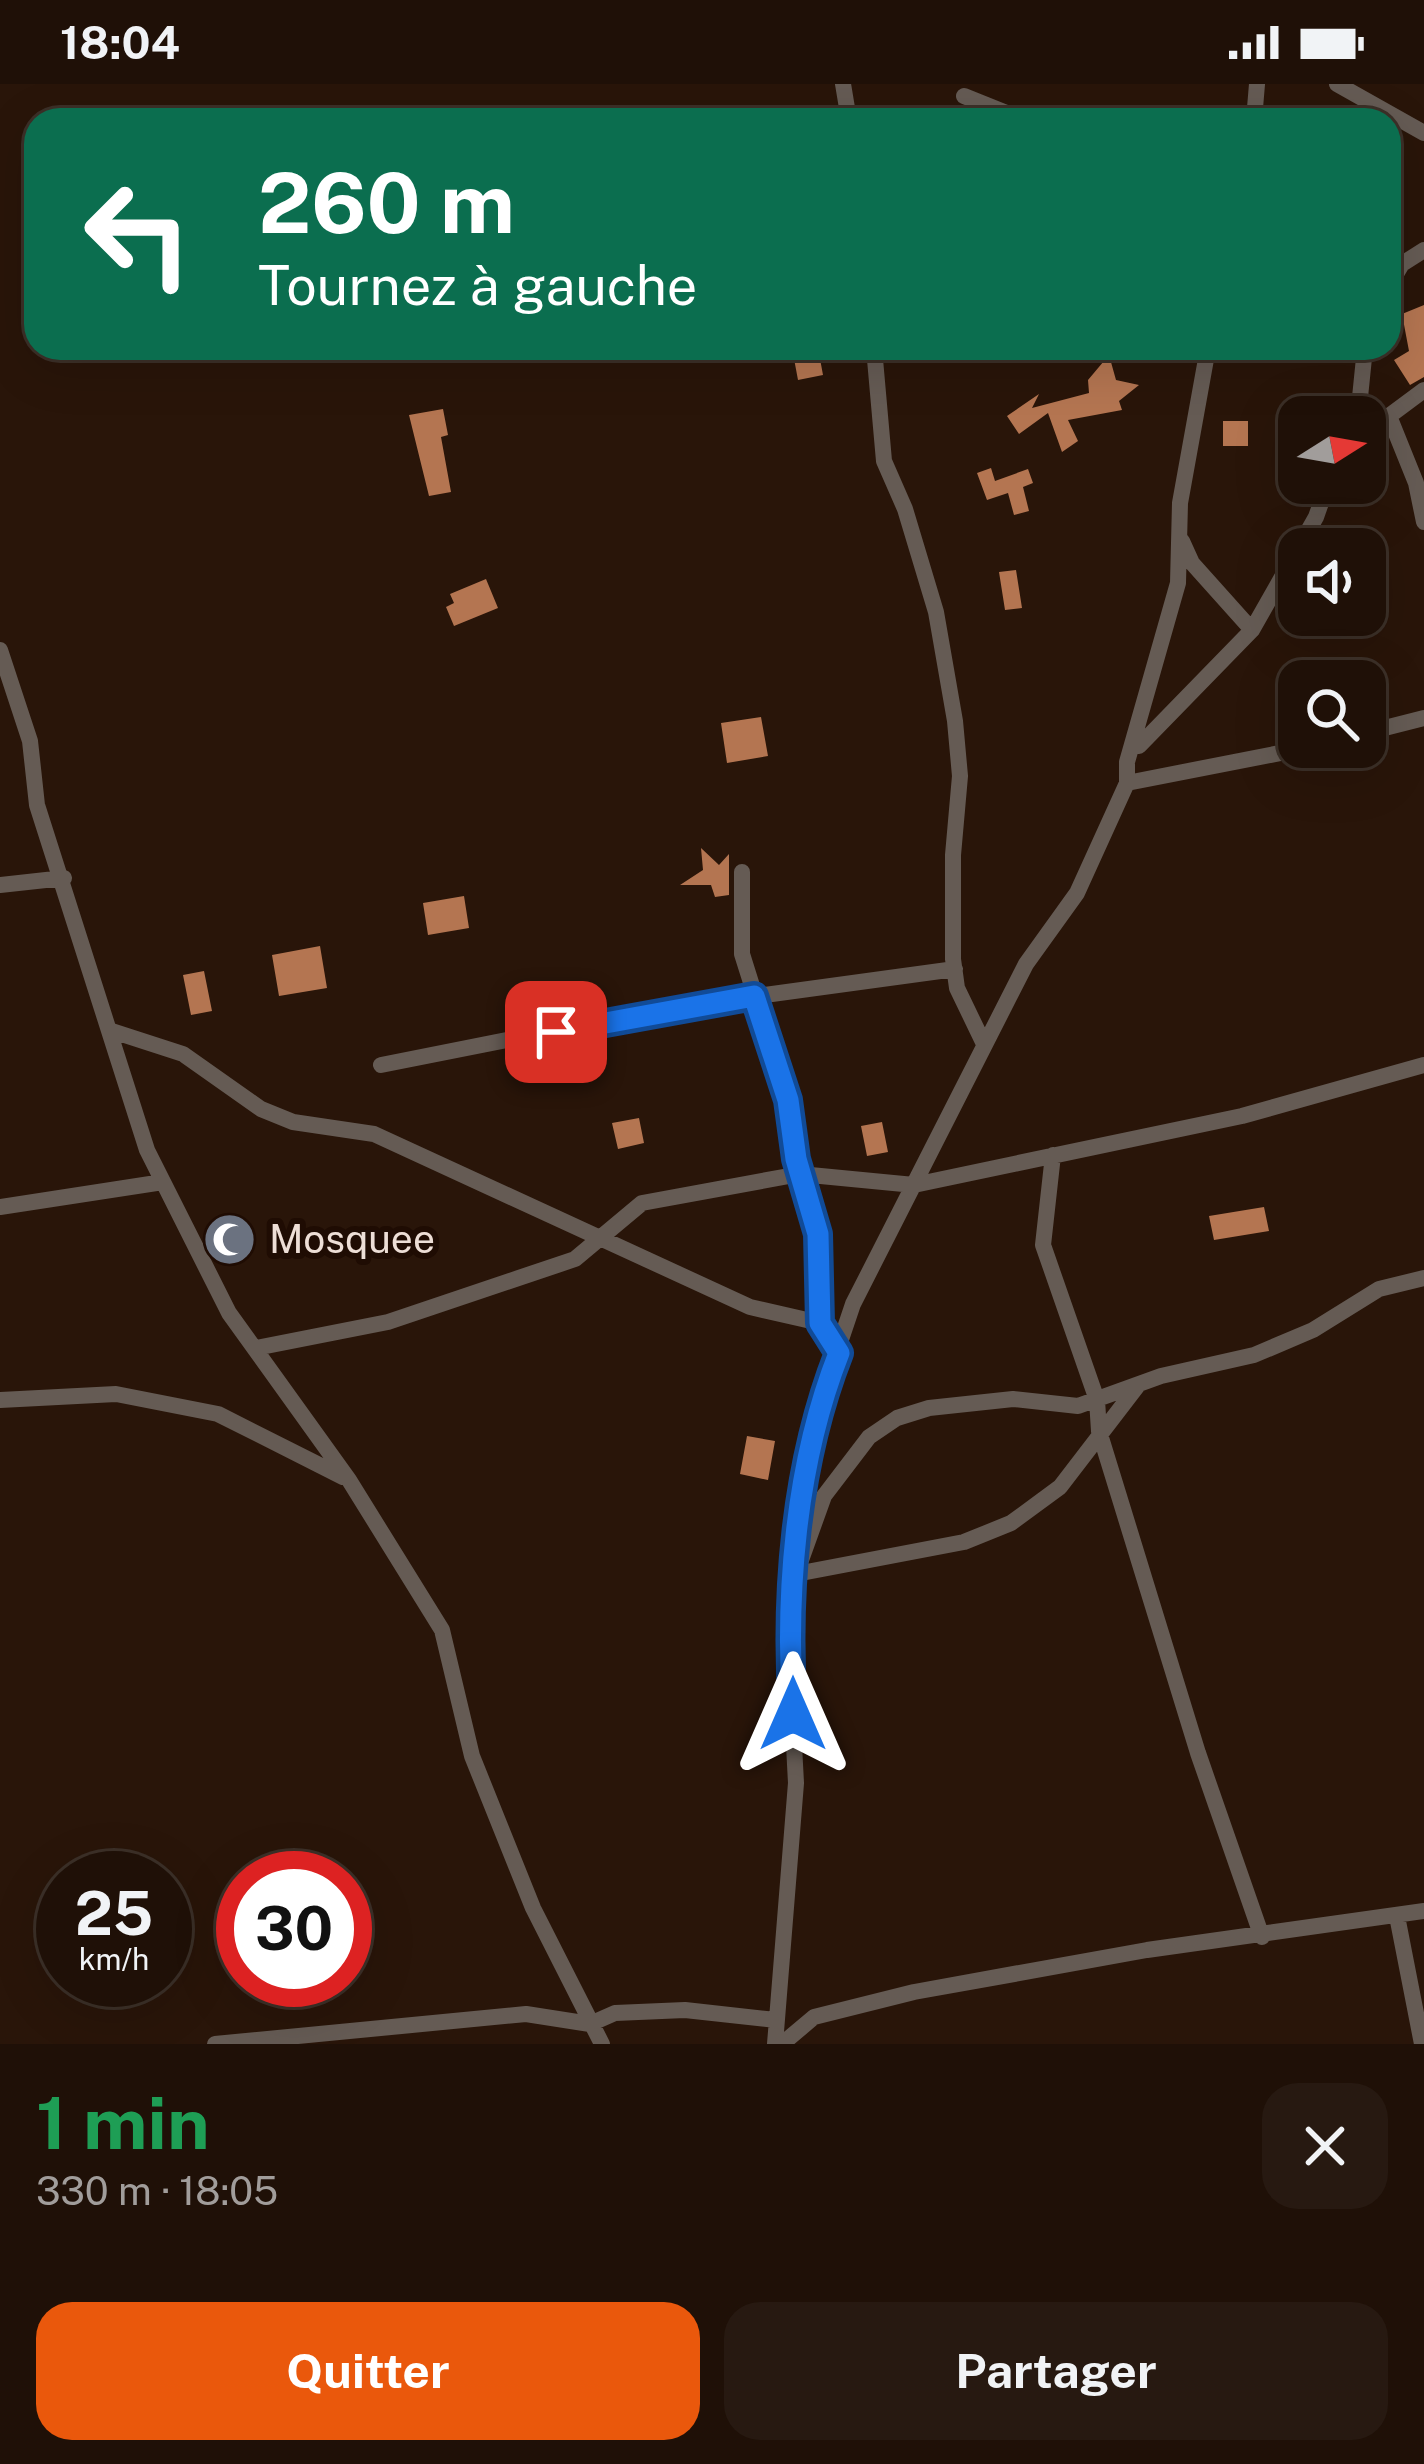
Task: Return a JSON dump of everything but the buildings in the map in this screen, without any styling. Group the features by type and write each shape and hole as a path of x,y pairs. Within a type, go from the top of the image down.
{"street":[{"path":"1337,84 1380,108"},
{"path":"967,93 999,108"},
{"path":"875,360 884,461 905,508 936,612 955,721 960,776 952,855 955,970 957,988 983,1042"},
{"path":"779,2044 776,2020 796,1783 791,1688 800,1497 812,1434 854,1304 983,1042 1047,928 1077,892 1127,783 1127,762 1167,638 1178,584 1177,529 1206,360"},
{"path":"1360,396 1364,360"},
{"path":"1424,390 1389,416 1416,483 1424,522"},
{"path":"1127,762 1152,727 1252,630 1321,504"},
{"path":"1177,529 1192,562 1252,630"},
{"path":"0,650 30,741 37,805 147,1150 229,1313 349,1480 442,1630 472,1756 533,1908 602,2044"},
{"path":"1386,728 1424,718"},
{"path":"1127,783 1278,753"},
{"path":"742,872 742,954 788,1100 800,1174 818,1234 820,1323 839,1353"},
{"path":"0,885 64,878"},
{"path":"380,1065 754,996 955,970"},
{"path":"112,1031 183,1054 261,1109 293,1122 374,1134 750,1306 820,1323"},
{"path":"256,1348 388,1322 575,1259 642,1203 800,1174 914,1185 1242,1116 1424,1065"},
{"path":"1053,1155 1043,1245 1097,1400 1099,1431 1198,1754 1262,1937"},
{"path":"0,1207 163,1182"},
{"path":"796,1574 824,1496 869,1437 897,1418 959,1404 1013,1400 1078,1406 1139,1384 1254,1355 1313,1330 1379,1289 1424,1277"},
{"path":"796,1574 964,1542 1011,1522 1060,1486 1139,1384"},
{"path":"0,1400 116,1394 218,1414 349,1480"},
{"path":"779,2044 814,2017 914,1993 1147,1950 1424,1911"},
{"path":"1397,1916 1422,2044"},
{"path":"215,2044 526,2014 590,2024 615,2013 685,2010 776,2020"}],"place":[{"name":"Mosquee","path":"230,1239"}],"route":[{"path":"556,1032 670,1007 754,996 788,1100 796,1159 818,1234 823,1291 820,1323 839,1353 812,1434 800,1497 793,1714"}]}
